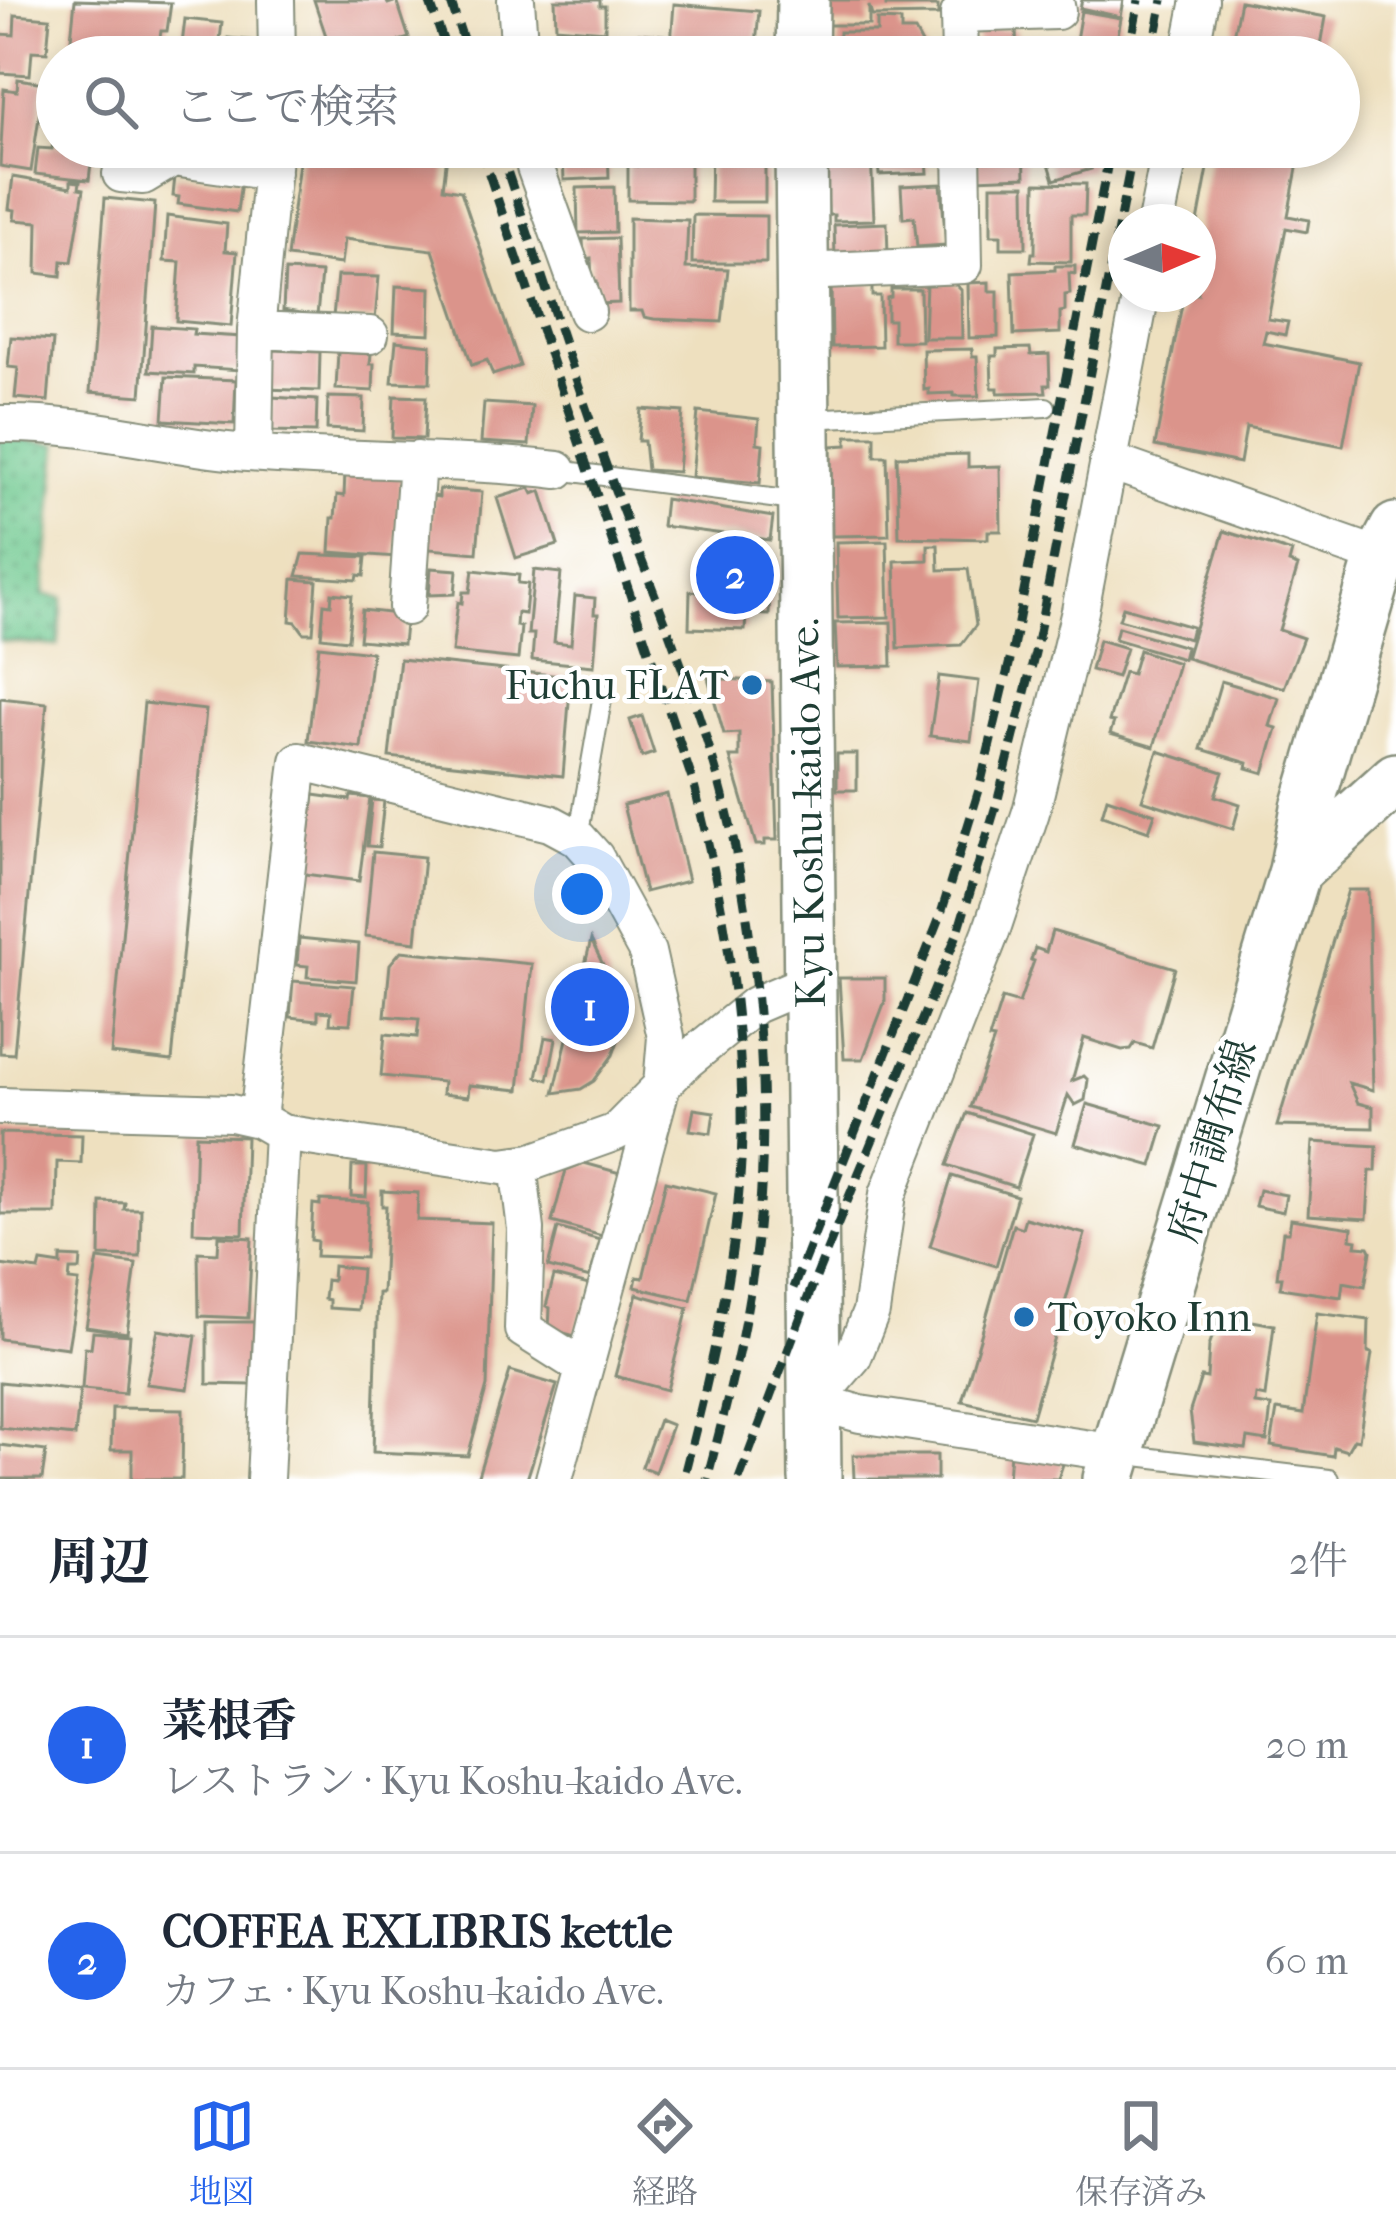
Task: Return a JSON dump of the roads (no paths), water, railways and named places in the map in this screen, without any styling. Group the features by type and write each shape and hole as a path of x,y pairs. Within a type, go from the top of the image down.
{"main road":[{"path":"802,0 802,36"},
{"name":"Kyu Koshu-kaido Ave.","path":"801,168 814,1479"},
{"name":"府中調布線","path":"1113,1466 1295,871 1307,808 1389,543"},
{"path":"1295,871 1396,779"},
{"path":"1342,825 1368,817 1396,830"}],"street":[{"path":"276,0 277,36"},
{"path":"516,0 519,36"},
{"path":"960,36 959,14 1058,11 1055,0"},
{"path":"1193,36 1200,0"},
{"path":"121,174 143,176 156,168"},
{"path":"254,453 256,330 272,168"},
{"path":"536,168 587,312"},
{"path":"801,272 964,266 962,168"},
{"path":"1160,204 1167,168"},
{"path":"1113,1466 815,1401 853,1357 871,1312 888,1194 992,932 1031,812 1080,611 1138,312"},
{"path":"256,330 370,335"},
{"path":"0,424 43,423 254,453 558,470"},
{"path":"407,607 417,460"},
{"path":"1108,461 1389,543"},
{"path":"265,1479 270,1126 298,761 519,814 578,838 615,889 647,952 666,1037 662,1085 554,1479"},
{"path":"0,1106 231,1113 270,1126 467,1161 518,1165 616,1132 662,1085 755,1005 811,981"},
{"path":"518,1165 526,1229 523,1329 583,1367"}],"lane":[{"path":"802,419 1046,407"},
{"path":"558,470 802,502"},
{"path":"578,838 603,694"},
{"path":"1113,1466 1329,1479"}],"railway":[{"path":"429,0 442,36"},
{"path":"450,0 462,36"},
{"path":"1132,36 1139,0"},
{"path":"1156,36 1163,0"},
{"path":"487,168 693,782 727,943 742,1108 738,1202 716,1342 683,1479"},
{"path":"506,168 597,440 701,722 729,820 747,920 762,1077 761,1182 747,1309 707,1479"},
{"path":"793,1288 939,920 979,790 1013,648 1107,168"},
{"path":"739,1479 958,932 998,799 1035,653 1130,168"}],"place":[{"name":"COFFEA EXLIBRIS kettle","path":"735,575"},
{"name":"Fuchu FLAT","path":"752,685"},
{"name":"菜根香","path":"590,1007"},
{"name":"Toyoko Inn","path":"1024,1317"}]}
